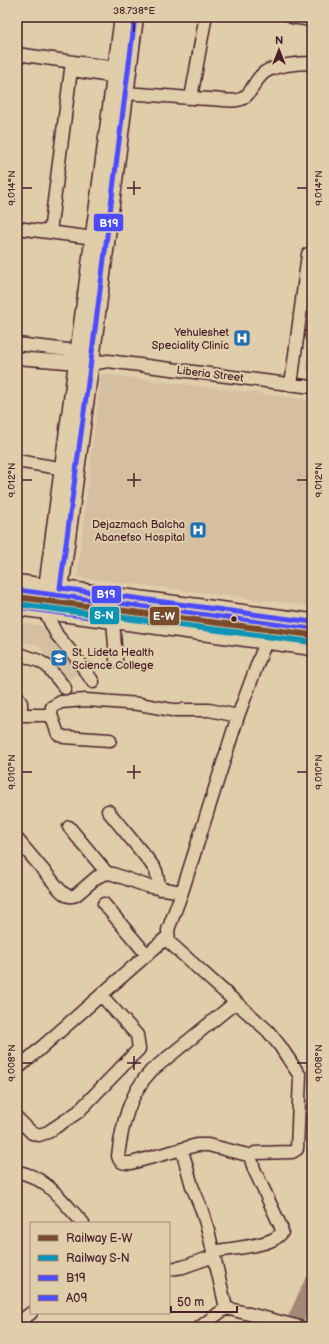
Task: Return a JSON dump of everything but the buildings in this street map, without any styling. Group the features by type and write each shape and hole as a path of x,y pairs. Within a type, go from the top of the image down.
{"main road":[{"path":"123,17 123,77"},
{"path":"50,614 123,77 135,17"},
{"path":"17,583 312,622"},
{"path":"17,607 50,614 114,620 312,647"}],"street":[{"path":"292,17 312,20"},
{"path":"191,98 205,20"},
{"path":"17,54 123,77 191,98 237,100 245,97 250,92 264,72 274,68 312,63"},
{"path":"17,62 71,66"},
{"path":"50,232 71,66"},
{"path":"17,228 101,238"},
{"path":"291,385 308,254"},
{"name":"Liberia Street","path":"17,344 85,358 312,387"},
{"name":"Liberia Street","path":"17,358 85,358"},
{"path":"17,461 70,469"},
{"path":"50,614 57,635 78,660 93,682"},
{"path":"236,1002 151,1071 139,1084 133,1096 122,1130 118,1156 119,1160 122,1162 131,1163 197,1146 208,1146 252,1156 258,1153 292,1152 297,1148 300,1076 280,1046 268,1032 236,1002 169,942 167,937 238,716 266,641 270,617"},
{"path":"114,620 116,660"},
{"path":"17,653 39,661 47,666 65,688"},
{"path":"17,696 21,703 19,717 51,716"},
{"path":"110,740 64,737 58,734 51,716 52,707 61,702 86,700 139,704 172,710 209,710 238,716"},
{"path":"108,811 156,871 160,889"},
{"path":"69,827 107,873"},
{"path":"17,839 60,890 66,895 72,897 97,877 107,873 147,886 182,892"},
{"path":"104,904 147,955"},
{"path":"17,1069 167,937"},
{"path":"17,1118 32,1133 39,1135 48,1132 78,1112 139,1049 137,1035 101,994"},
{"path":"182,1150 214,1254 224,1305 226,1308"},
{"path":"170,1269 183,1267 218,1251 252,1246 280,1236 282,1232 254,1169 251,1159 252,1156"},
{"path":"17,1172 29,1175 42,1182 54,1192 82,1222"},
{"path":"226,1308 298,1326"},
{"path":"200,1327 226,1308"},
{"path":"17,1327 23,1319 30,1314"}],"shaded area":[{"path":"312,287 312,372 306,371"},
{"name":"Dejazmach Balcha Abanefso Hospital","path":"101,374 312,400 312,606 77,577"},
{"name":"St. Lideta Health Science College","path":"17,623 46,626 82,671 66,681 37,644 17,642"}],"waterway":[{"path":"292,1327 312,1283"}],"rail line":[{"name":"E-W","path":"17,597 312,635"},
{"name":"S-N","path":"17,604 311,642"}],"transit line":[{"name":"B19","path":"135,17 60,588 312,622"},
{"name":"A09","path":"17,590 311,629"},
{"name":"B19","path":"17,607 97,618"}],"place":[{"name":"Yehuleshet Speciality Clinic","path":"242,338"},
{"name":"Dejazmach Balcha Abanefso Hospital","path":"198,530"},
{"name":"St. Lideta Health Science College","path":"59,658"}]}
